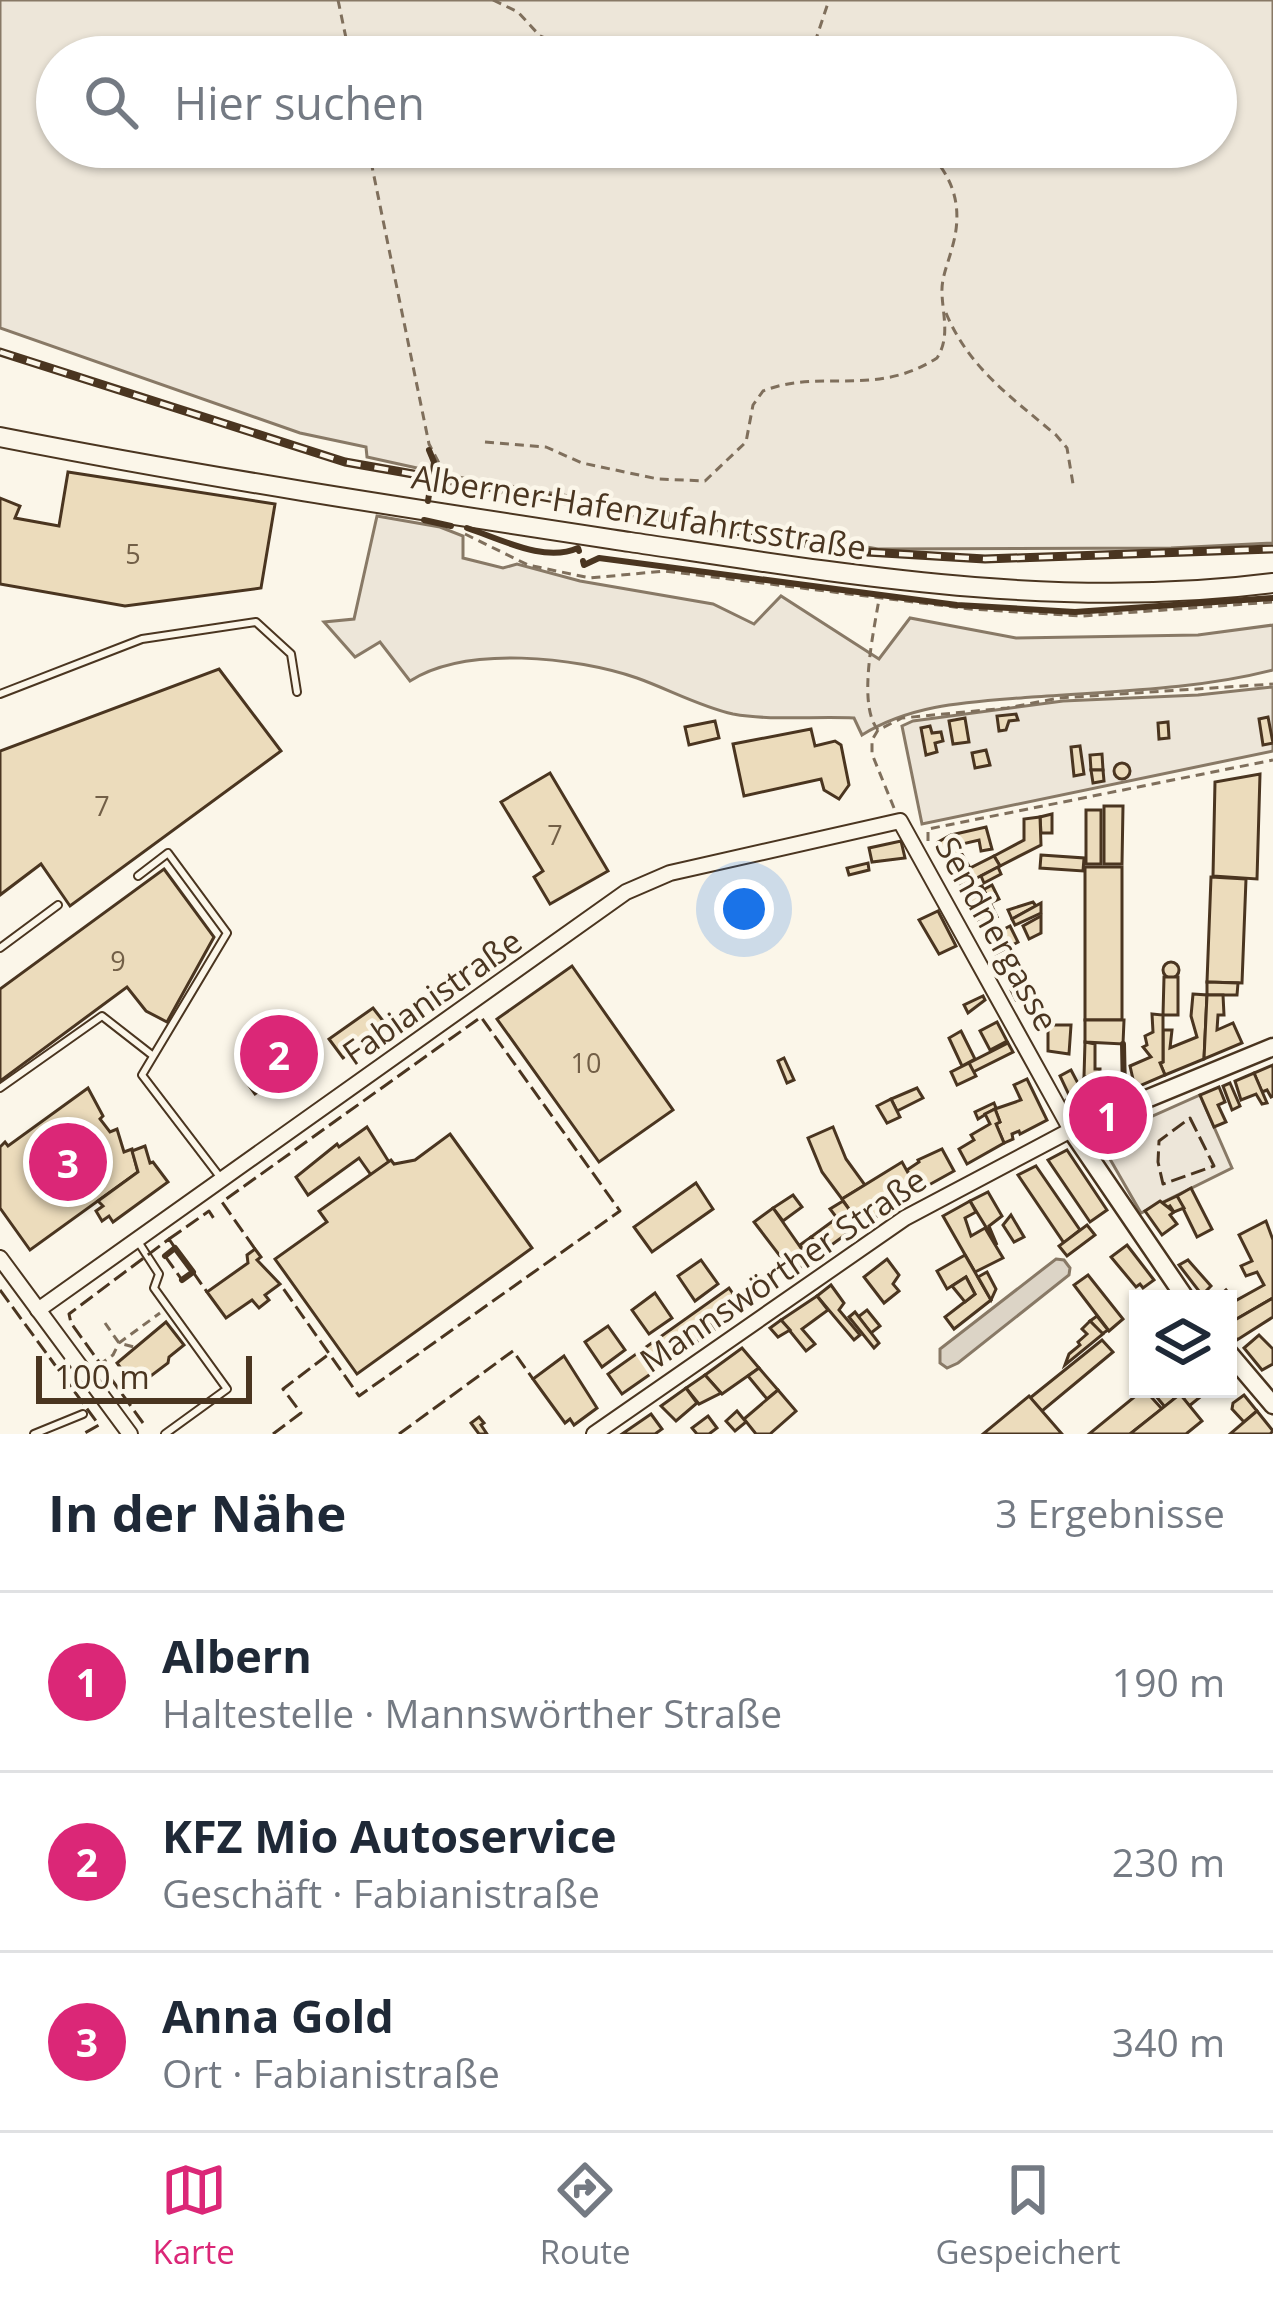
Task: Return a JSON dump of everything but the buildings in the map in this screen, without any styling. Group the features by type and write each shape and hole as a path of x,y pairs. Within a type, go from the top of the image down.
{"main road":[{"name":"Alberner Hafenzufahrtsstraße","path":"0,437 447,514 886,581 1116,593 1273,583"}],"street":[{"name":"Sendnergasse","path":"900,821 1071,1130 1180,1290"},
{"name":"Fabianistraße","path":"38,1310 626,892 670,873 900,821"},
{"name":"Mannswörther Straße","path":"594,1434 904,1218 1071,1130 1273,1047"},
{"path":"0,1258 130,1434"},
{"path":"1237,1363 1273,1406"}],"lane":[{"path":"0,694 142,639 256,622 291,654 296,692"},
{"path":"138,876 168,853 227,933 142,1076 222,1180"},
{"path":"0,948 58,905"},
{"path":"0,1088 101,1016 152,1056"},
{"path":"137,1240 158,1274 154,1288 226,1389 165,1434"},
{"path":"34,1434 83,1414"}],"path":[{"path":"338,0 346,36"},
{"path":"493,0 518,12 540,36"},
{"path":"817,36 829,0"},
{"path":"372,168 447,514"},
{"path":"942,168 957,197 957,225 941,296 945,311 974,364 1057,435 1066,448 1073,484"},
{"path":"485,442 546,447 582,463 658,479 705,481 746,442 753,405 763,392 799,384 889,380 927,365 942,351 945,311"},
{"name":"Sendnergasse","path":"879,597 869,670 869,720 878,730 872,754 900,821"},
{"path":"878,730 898,720 1059,698 1273,684"},
{"path":"920,833 1273,760"},
{"path":"928,829 928,843"},
{"path":"99,1365 119,1342 168,1307"},
{"path":"105,1323 119,1342 134,1348"}],"shaded area":[{"path":"0,0 1273,0 1273,543 878,549 458,477 367,457 366,447 300,433 0,328"},
{"path":"377,516 463,536 463,558 503,568 517,564 580,581 713,604 754,624 781,596 879,659 910,618 1016,638 1198,635 1273,625 1273,670 1184,686 944,706 902,716 862,735 854,718 733,714 637,678 553,660 461,662 410,681 380,642 355,657 324,622 354,619"},
{"path":"1273,687 1273,751 922,824 902,726 913,721 1063,701"},
{"path":"1200,1095 1232,1168 1141,1213 1099,1140"},
{"path":"1056,1259 1064,1260 1069,1275 958,1363 947,1368 940,1363 940,1349"}],"railway":[{"path":"0,352 345,462 850,551 985,559 1273,549"}],"fence":[{"path":"255,1249 222,1202 481,1017 620,1211 359,1396 280,1284"},
{"path":"1079,1093 1066,1100 1073,1114 1079,1111"},
{"path":"1190,1118 1214,1166 1163,1184 1159,1141 1190,1118"},
{"path":"169,1239 209,1211 216,1222"},
{"path":"143,1423 69,1314 169,1239 175,1248"},
{"path":"165,1256 182,1280"},
{"path":"193,1272 207,1292"},
{"path":"0,1290 99,1425 83,1434"},
{"path":"399,1434 513,1351 533,1379"},
{"path":"273,1434 301,1413 283,1389 329,1354"}],"wall":[{"path":"429,450 433,470"},
{"path":"428,501 431,482"},
{"path":"424,520 451,526"},
{"path":"467,528 537,551 579,551"},
{"path":"583,561 584,565 599,558 957,605 1075,612 1273,598"},
{"path":"1112,1097 1124,1093 1123,1044"},
{"path":"165,1256 175,1248 193,1272 182,1280"}],"place":[{"name":"KFZ Mio Autoservice","path":"279,1054"},
{"name":"Albern","path":"1108,1115"},
{"name":"Anna Gold","path":"68,1162"}]}
